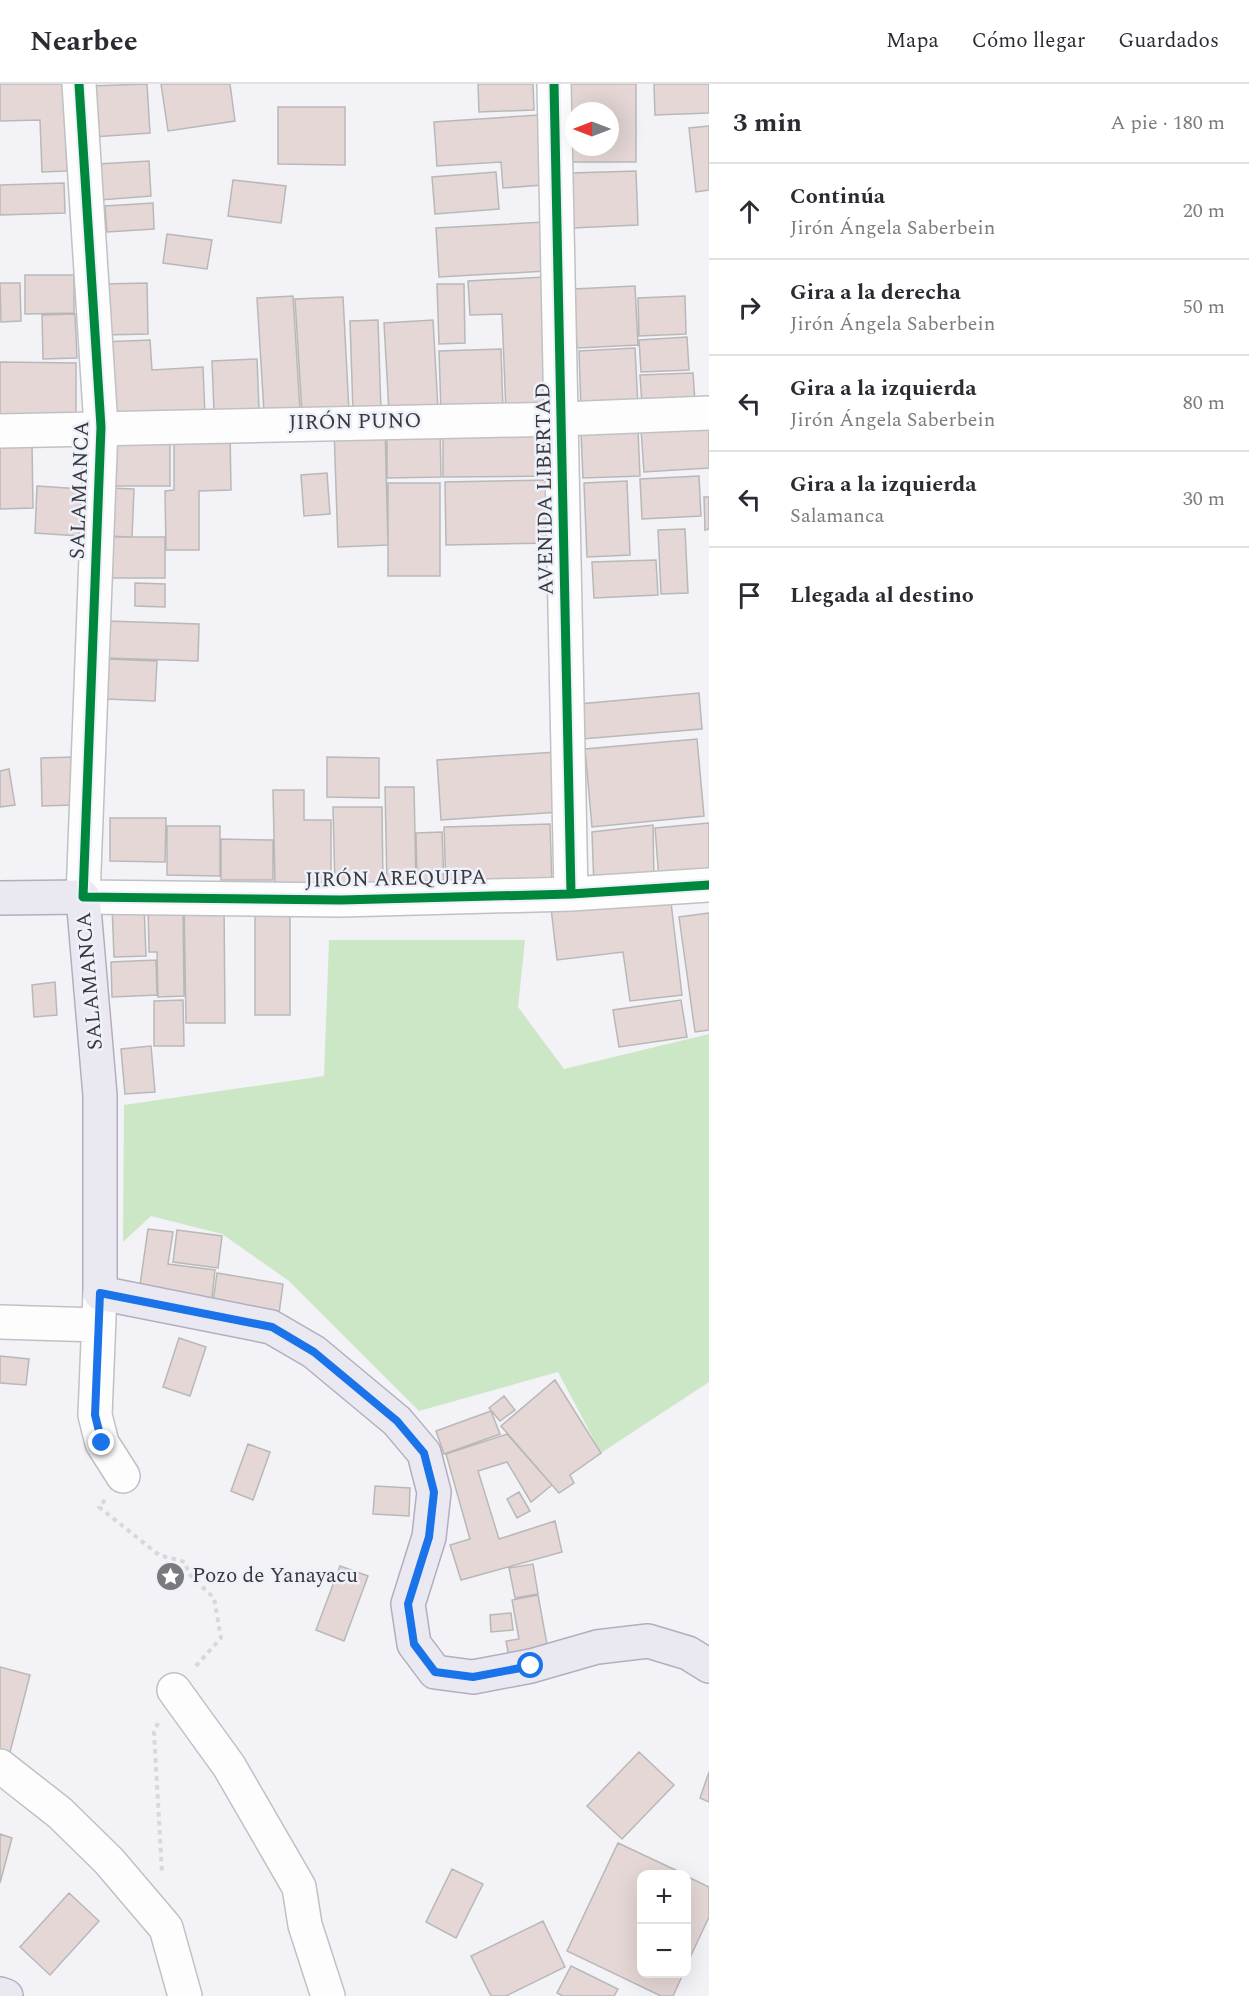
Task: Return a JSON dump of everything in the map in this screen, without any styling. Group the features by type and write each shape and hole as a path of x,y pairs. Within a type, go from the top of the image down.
{"main road":[{"path":"0,898 83,897"},
{"name":"SALAMANCA","path":"83,897 100,1095 99,1309"},
{"path":"99,1309 272,1327 314,1352 397,1421 424,1453 434,1492 429,1537 408,1604 414,1644 435,1672 473,1677 531,1666 597,1647 648,1641 688,1653 709,1666"},
{"path":"0,1994 6,1996"}],"street":[{"name":"SALAMANCA","path":"79,84 101,427 83,897"},
{"name":"AVENIDA LIBERTAD","path":"554,84 571,894"},
{"name":"JIRÓN PUNO","path":"0,431 101,427 562,419 709,412"},
{"name":"JIRÓN AREQUIPA","path":"83,897 341,900 571,894 709,885"},
{"name":"SALAMANCA","path":"99,1309 95,1415 102,1443 123,1476"},
{"path":"0,1322 99,1309"},
{"path":"174,1690 229,1766 299,1887 305,1925 328,1996"},
{"path":"0,1766 60,1813 166,1928 185,1996"}],"green space":[{"path":"329,940 525,940 518,1007 564,1069 709,1034 709,1382 601,1453 558,1372 419,1411 289,1281 222,1234 151,1216 123,1242 124,1105 324,1076"}],"building":[{"path":"0,84 64,84 67,171 42,172 40,120 0,121"},
{"path":"147,84 150,133 93,137 90,86"},
{"path":"161,84 230,84 235,121 168,131"},
{"path":"478,84 533,84 534,110 479,112"},
{"path":"569,84 636,84 636,162 568,162 568,156 619,156 619,102 569,102"},
{"path":"654,84 709,84 709,113 655,115"},
{"path":"278,107 345,107 345,165 278,164"},
{"path":"539,115 543,185 503,188 501,162 437,166 434,122"},
{"path":"709,126 709,190 696,192 689,128"},
{"path":"149,161 151,196 100,200 98,164"},
{"path":"636,171 638,225 572,228 570,173"},
{"path":"496,172 499,209 435,214 432,177"},
{"path":"233,180 286,186 281,223 228,216"},
{"path":"64,183 65,213 0,215 0,185"},
{"path":"153,203 154,229 107,232 105,206"},
{"path":"544,222 546,271 439,277 436,228"},
{"path":"167,234 212,240 207,269 163,263"},
{"path":"25,275 74,275 74,313 25,314"},
{"path":"544,277 549,410 506,412 502,314 470,315 468,281"},
{"path":"0,283 20,283 21,321 1,322"},
{"path":"147,283 148,334 103,335 102,284"},
{"path":"437,284 464,284 465,343 439,344"},
{"path":"635,286 638,345 577,348 574,289"},
{"path":"293,296 300,410 264,412 257,298"},
{"path":"685,296 686,334 639,336 638,298"},
{"path":"343,297 349,411 302,413 295,299"},
{"path":"75,314 77,358 43,359 42,315"},
{"path":"378,320 381,411 353,412 350,321"},
{"path":"433,320 438,409 389,412 384,323"},
{"path":"687,337 689,370 641,372 639,340"},
{"path":"150,340 152,370 203,367 205,417 105,422 101,342"},
{"path":"635,348 638,407 581,410 579,351"},
{"path":"501,349 503,410 441,412 439,351"},
{"path":"257,359 259,410 214,412 212,361"},
{"path":"0,362 76,363 76,425 0,424"},
{"path":"693,373 695,402 642,405 640,375"},
{"path":"387,424 440,424 441,477 387,478"},
{"path":"552,426 553,476 443,477 443,427"},
{"path":"709,426 709,468 644,472 641,429"},
{"path":"385,427 388,545 338,547 334,428"},
{"path":"638,430 640,476 583,478 581,432"},
{"path":"230,433 231,490 199,491 199,550 166,550 165,491 174,490 174,434"},
{"path":"107,435 170,435 170,486 107,486"},
{"path":"32,445 33,508 0,509 0,446"},
{"path":"327,473 330,514 304,516 301,475"},
{"path":"699,476 701,516 642,519 640,479"},
{"path":"550,480 551,543 446,545 445,482"},
{"path":"627,481 630,555 587,557 584,483"},
{"path":"388,483 440,483 440,576 388,576"},
{"path":"37,486 82,489 79,536 35,533"},
{"path":"109,488 134,489 132,537 108,536"},
{"path":"704,497 709,497 709,529 705,530"},
{"path":"685,529 688,593 661,594 658,530"},
{"path":"106,537 165,537 165,578 106,578"},
{"path":"656,560 658,595 594,598 592,562"},
{"path":"135,583 165,584 165,607 135,606"},
{"path":"107,621 199,624 198,661 105,658"},
{"path":"107,659 157,661 155,701 106,699"},
{"path":"699,693 702,729 582,739 579,704"},
{"path":"697,739 704,816 592,827 585,749"},
{"path":"556,752 560,812 441,820 437,760"},
{"path":"73,757 73,805 42,806 41,758"},
{"path":"327,757 379,758 379,798 327,797"},
{"path":"9,769 15,805 0,807 0,771"},
{"path":"385,787 414,787 416,885 387,885"},
{"path":"273,790 304,790 304,820 331,820 331,884 275,885"},
{"path":"333,807 382,807 383,886 335,887"},
{"path":"110,818 166,818 165,862 110,861"},
{"path":"709,823 709,875 659,880 655,828"},
{"path":"550,824 552,885 446,888 444,827"},
{"path":"653,825 654,881 594,887 592,832"},
{"path":"167,826 220,826 220,876 167,875"},
{"path":"442,832 444,883 417,884 416,833"},
{"path":"221,839 273,840 273,880 221,880"},
{"path":"670,894 682,995 630,1001 623,952 557,960 551,908"},
{"path":"224,900 225,1023 186,1023 184,901"},
{"path":"255,902 290,902 290,1015 255,1015"},
{"path":"144,904 146,956 114,957 112,905"},
{"path":"148,904 183,904 184,996 158,997 157,952 149,952"},
{"path":"709,913 709,1030 695,1032 679,917"},
{"path":"156,960 157,995 112,997 111,962"},
{"path":"55,982 57,1015 34,1017 32,985"},
{"path":"183,1000 184,1046 154,1046 154,1001"},
{"path":"681,1000 687,1037 619,1047 613,1010"},
{"path":"151,1046 155,1092 125,1094 121,1049"},
{"path":"148,1229 173,1232 168,1264 215,1270 211,1306 166,1300 167,1289 140,1285"},
{"path":"177,1230 222,1236 218,1268 173,1262"},
{"path":"217,1273 283,1284 278,1321 212,1310"},
{"path":"179,1338 206,1347 190,1396 163,1387"},
{"path":"0,1356 29,1359 26,1385 0,1383"},
{"path":"555,1380 601,1453 570,1475 574,1483 559,1493 501,1426"},
{"path":"504,1396 515,1410 500,1421 489,1408"},
{"path":"491,1411 500,1434 444,1454 436,1431"},
{"path":"507,1434 552,1485 531,1502 507,1462 478,1471 499,1539 555,1521 562,1552 461,1580 450,1545 470,1539 446,1454"},
{"path":"248,1444 270,1452 253,1500 231,1491"},
{"path":"375,1486 410,1488 409,1516 373,1514"},
{"path":"519,1492 530,1511 517,1518 507,1499"},
{"path":"533,1564 538,1594 515,1598 509,1568"},
{"path":"340,1566 368,1576 344,1641 316,1630"},
{"path":"538,1595 548,1650 509,1657 506,1641 519,1639 512,1600"},
{"path":"511,1613 513,1630 491,1632 490,1615"},
{"path":"0,1667 30,1675 10,1752 0,1749"},
{"path":"639,1752 674,1785 622,1839 587,1806"},
{"path":"709,1772 709,1802 700,1798"},
{"path":"0,1834 12,1838 0,1883"},
{"path":"618,1843 675,1870 637,1870 637,1978 681,1978 673,1996 661,1996 567,1951"},
{"path":"452,1869 483,1884 456,1938 426,1922"},
{"path":"691,1878 709,1887 709,1917 691,1955"},
{"path":"69,1893 99,1921 50,1975 20,1947"},
{"path":"543,1921 565,1967 506,1996 491,1996 471,1956"},
{"path":"571,1966 618,1989 614,1996 563,1996 557,1993"}],"cycle path":[{"path":"79,84 101,427 83,897 341,900 571,894 709,885"},
{"path":"554,84 571,894"}],"place":[{"name":"Pozo de Yanayacu","path":"171,1576"}],"route":[{"path":"102,1443 95,1415 100,1293 272,1327 314,1352 397,1421 424,1453 434,1492 429,1537 408,1604 414,1644 435,1672 473,1677 531,1666"}]}
